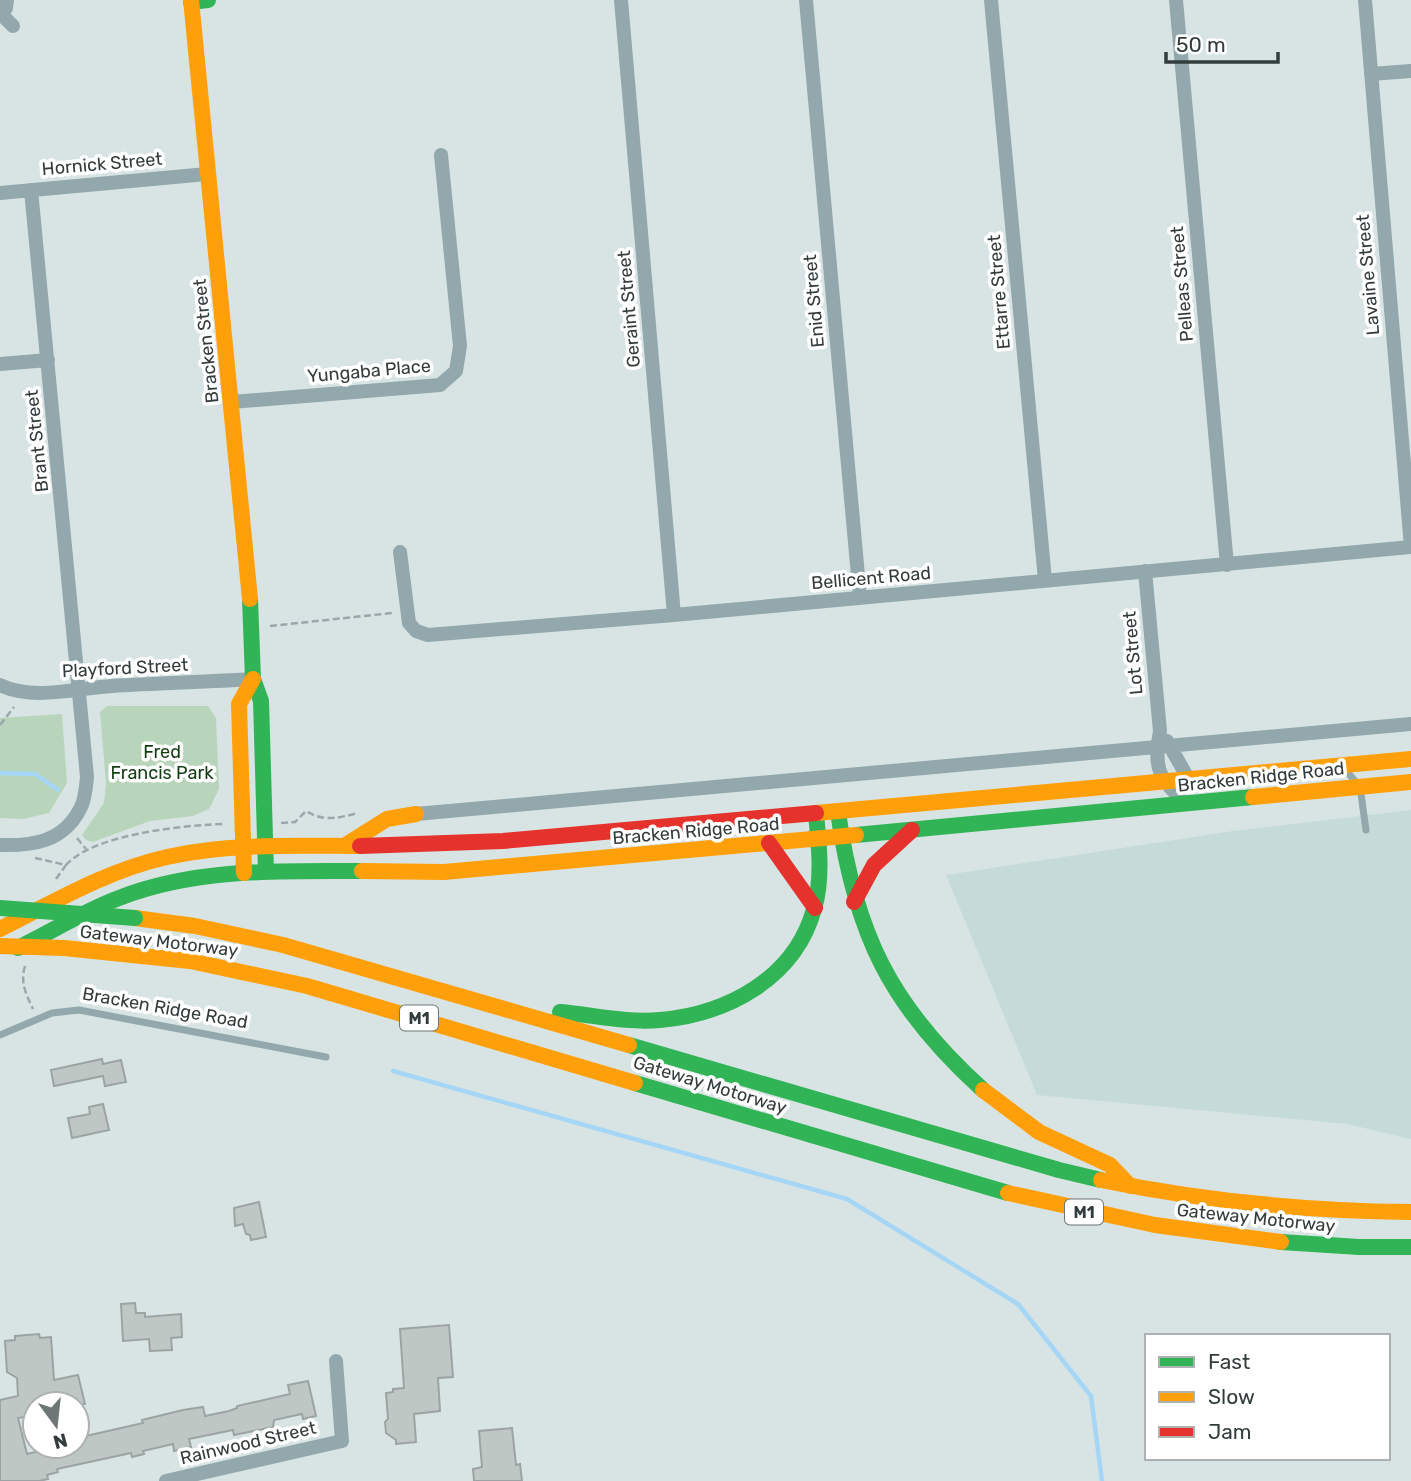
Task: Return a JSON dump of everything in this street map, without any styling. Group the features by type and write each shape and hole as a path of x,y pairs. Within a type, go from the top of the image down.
{"main road":[{"path":"191,1 208,0"},
{"name":"Bracken Street","path":"191,1 251,608 253,680 261,701 266,872"},
{"name":"Bracken Street","path":"244,873 239,704 253,680"},
{"name":"Bracken Ridge Road","path":"0,929 83,887 134,866 191,852 264,847 461,845 1411,759"},
{"name":"Bracken Ridge Road","path":"0,958 118,898 183,879 266,872 444,872 912,831 1411,782"},
{"path":"838,812 840,837 854,902 869,942 912,1016 937,1048 998,1104 1035,1129 1109,1164 1130,1186"},
{"path":"344,846 361,833 395,816 416,814"},
{"path":"536,1019 562,1012 601,1019 663,1020 731,1004 760,987 796,953 815,908 820,864 816,814"},
{"path":"854,902 874,865 912,831"},
{"path":"769,843 787,866 800,893 815,908"},
{"name":"Gateway Motorway","path":"0,908 135,918 195,926 284,945 1059,1170 1130,1186 1312,1210 1411,1212"},
{"name":"Gateway Motorway","path":"0,946 64,948 190,961 307,986 1003,1192 1104,1217 1251,1240 1367,1248 1411,1247"}],"street":[{"path":"5,19 7,0"},
{"name":"Geraint Street","path":"621,0 674,615"},
{"name":"Enid Street","path":"806,0 860,598"},
{"name":"Ettarre Street","path":"991,0 1045,580"},
{"name":"Pelleas Street","path":"1176,0 1227,565"},
{"name":"Lavaine Street","path":"1365,0 1411,547"},
{"path":"1371,74 1411,71"},
{"name":"Yungaba Place","path":"232,402 440,384 456,370 460,346 441,155"},
{"name":"Hornick Street","path":"0,193 207,174"},
{"name":"Brant Street","path":"0,845 30,846 61,834 81,808 88,777 31,190"},
{"path":"0,364 48,360"},
{"name":"Bellicent Road","path":"400,552 409,623 416,631 428,635 1411,547"},
{"name":"Lot Street","path":"1145,572 1160,731 1164,746 1159,768 1164,782"},
{"name":"Playford Street","path":"0,685 22,692 253,680"},
{"path":"416,814 1411,724"},
{"path":"1164,746 1189,780"},
{"path":"1164,782 1186,804"},
{"name":"Rainwood Street","path":"166,1481 232,1474 342,1441 336,1361"}],"lane":[{"path":"1341,765 1360,787 1366,830"},
{"name":"Bracken Ridge Road","path":"0,1035 52,1013 79,1010 327,1057"}],"path":[{"path":"268,626 399,612"},
{"path":"0,725 14,707"},
{"path":"277,824 295,822 306,811 317,818 325,819 368,810"},
{"path":"28,858 66,864 86,849 161,829 226,824"},
{"path":"74,834 86,849"}],"shaded area":[{"path":"1411,810 1411,1139 1347,1124 1037,1095 946,875 1233,831"}],"green space":[{"name":"Fred Francis Park","path":"107,706 208,706 216,718 219,789 209,809 193,816 150,821 93,842 86,840 82,835 104,803 106,783 100,712"},
{"path":"62,714 67,783 49,813 23,819 0,818 0,718"}],"building":[{"path":"102,1059 103,1064 121,1060 126,1082 105,1086 103,1076 54,1086 51,1070"},
{"path":"103,1104 109,1130 72,1138 68,1118 90,1114 89,1107"},
{"path":"259,1202 266,1237 251,1240 243,1224 235,1226 234,1208"},
{"path":"135,1303 136,1313 145,1313 145,1317 181,1314 182,1337 171,1338 172,1350 150,1351 149,1339 123,1341 121,1304"},
{"path":"449,1325 453,1377 438,1378 440,1411 414,1414 416,1442 396,1444 396,1440 386,1433 386,1393 404,1388 400,1329"},
{"path":"39,1334 40,1338 51,1337 54,1380 78,1375 82,1390 21,1390 21,1417 18,1418 21,1430 21,1460 91,1460 91,1435 143,1423 142,1420 183,1410 203,1407 205,1416 229,1411 237,1406 290,1394 288,1385 308,1381 316,1416 303,1419 302,1414 274,1420 273,1427 234,1435 233,1430 189,1439 191,1447 174,1451 173,1444 143,1451 144,1454 132,1457 131,1453 57,1469 58,1472 47,1475 48,1479 39,1481 0,1481 0,1400 18,1396 17,1378 7,1372 5,1341 15,1340 15,1336"},
{"path":"512,1428 516,1465 520,1464 522,1481 474,1481 473,1469 482,1467 479,1431"}],"waterway":[{"path":"0,773 35,774 58,790"},
{"path":"393,1071 847,1199 1018,1304 1091,1396 1102,1481"}],"traffic: fast":[{"path":"191,2 208,0"},
{"path":"250,599 253,679 261,701 266,872"},
{"path":"856,835 1253,797"},
{"path":"838,812 855,895 882,966 924,1029 983,1090"},
{"path":"560,1012 647,1021 685,1016 734,1000 775,973 805,933 817,898 819,850 816,814"},
{"path":"18,948 106,903 178,881 239,873 362,871"},
{"path":"0,908 135,918"},
{"path":"629,1045 1101,1180"},
{"path":"635,1083 1008,1193"},
{"path":"1281,1242 1411,1247"}],"traffic: slow":[{"path":"191,0 250,599"},
{"path":"244,873 239,704 253,679"},
{"path":"816,813 1411,759"},
{"path":"1253,797 1411,782"},
{"path":"344,846 387,819 416,814"},
{"path":"362,871 444,872 856,835"},
{"path":"0,929 102,878 167,857 239,847 360,846"},
{"path":"135,918 195,926 283,945 629,1045"},
{"path":"0,946 64,948"},
{"path":"64,948 190,961 307,986 635,1083"},
{"path":"983,1090 1039,1132 1110,1165 1130,1186"},
{"path":"1101,1180 1255,1204 1411,1212"},
{"path":"1008,1193 1155,1225 1281,1242"}],"traffic: jam":[{"path":"360,846 503,841 816,813"},
{"path":"854,902 874,865 912,830"},
{"path":"769,843 815,908"}]}
